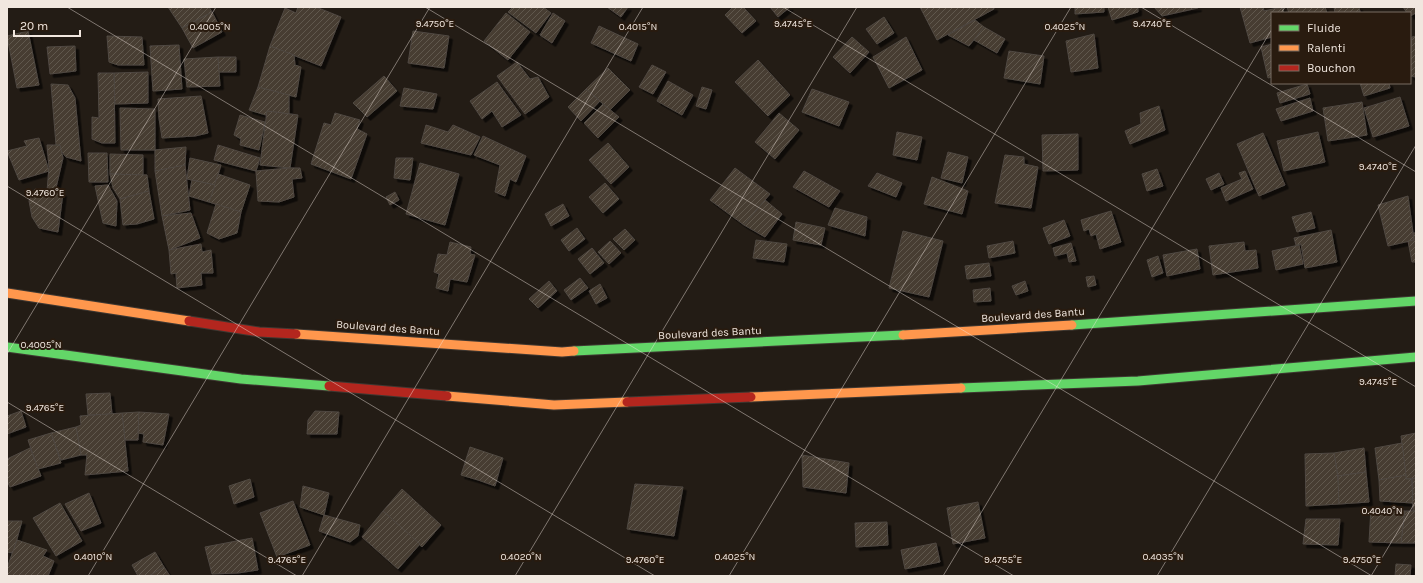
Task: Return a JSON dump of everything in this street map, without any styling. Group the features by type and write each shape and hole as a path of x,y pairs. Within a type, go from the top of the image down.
{"highway":[{"name":"Boulevard des Bantu","path":"7,293 259,332 562,352 855,338 1134,321 1416,301"},
{"path":"7,347 241,379 554,405 1138,381 1416,357"}],"building":[{"path":"168,7 209,7 212,12 182,28"},
{"path":"298,7 316,7 341,17 321,66 270,46 285,8 296,13"},
{"path":"513,7 543,7 551,13 536,33 508,12"},
{"path":"607,7 628,7 621,17"},
{"path":"733,7 743,7 756,21 742,33 725,15"},
{"path":"770,7 790,7 778,17"},
{"path":"920,7 994,7 994,9 937,40"},
{"path":"1075,7 1104,7 1104,12 1075,14"},
{"path":"1108,7 1138,7 1138,12 1112,20"},
{"path":"1154,7 1198,7 1198,8 1162,16"},
{"path":"1240,7 1263,7 1264,11 1282,7 1284,12 1271,12 1271,37 1250,43"},
{"path":"1287,7 1325,7 1327,12 1289,12"},
{"path":"1334,7 1359,7 1360,12 1335,12"},
{"path":"1403,7 1416,7 1416,13 1411,16 1411,12 1406,12"},
{"path":"212,12 222,32 193,48 182,28"},
{"path":"506,13 530,32 508,60 484,41"},
{"path":"553,13 565,21 552,43 540,35"},
{"path":"884,17 894,33 877,44 866,29"},
{"path":"975,20 984,27 969,46 948,35"},
{"path":"599,26 638,44 631,61 591,43"},
{"path":"984,27 1005,39 997,53 974,40"},
{"path":"28,31 39,85 17,88 7,36"},
{"path":"413,31 449,36 444,68 408,63"},
{"path":"1094,34 1098,68 1071,72 1066,41"},
{"path":"107,36 142,37 144,65 118,65 109,62"},
{"path":"1416,36 1416,77 1411,76 1412,37"},
{"path":"852,37 869,52 850,73 833,57"},
{"path":"906,37 922,70 889,88 873,57"},
{"path":"1271,44 1271,77 1268,78 1261,47"},
{"path":"179,45 182,89 153,91 150,46"},
{"path":"75,46 76,71 50,74 47,47"},
{"path":"270,46 294,55 295,65 301,67 296,97 258,87"},
{"path":"1009,51 1044,56 1040,84 1004,78"},
{"path":"218,57 220,86 187,87 184,59"},
{"path":"218,57 236,57 236,72 219,72"},
{"path":"758,60 790,95 768,116 735,82"},
{"path":"517,62 530,79 538,77 549,97 525,114 497,76"},
{"path":"652,65 666,72 653,94 639,87"},
{"path":"608,68 630,90 610,110 586,89"},
{"path":"148,72 148,103 115,104 114,73"},
{"path":"98,73 114,73 115,143 102,143 92,139 92,117 99,118"},
{"path":"384,76 397,91 367,117 353,103"},
{"path":"668,81 693,95 682,115 657,101"},
{"path":"497,82 521,115 502,127 492,111 482,119 470,101"},
{"path":"51,84 68,85 75,98 81,161 66,157 56,145"},
{"path":"1307,84 1310,94 1280,103 1277,93"},
{"path":"1360,84 1389,84 1390,88 1364,96"},
{"path":"258,87 289,95 289,114 267,111 266,115 249,110"},
{"path":"702,87 712,90 706,109 696,106"},
{"path":"404,88 437,94 433,109 400,106"},
{"path":"586,89 600,101 581,121 568,107"},
{"path":"812,89 849,102 839,126 802,112"},
{"path":"201,96 208,133 195,136 162,138 158,99"},
{"path":"1400,97 1409,126 1373,137 1364,108"},
{"path":"1310,98 1313,111 1281,121 1276,109"},
{"path":"1362,102 1367,135 1328,141 1323,108"},
{"path":"603,104 619,117 598,138 584,123"},
{"path":"1159,106 1165,130 1130,144 1125,131 1141,124 1140,113"},
{"path":"120,108 155,109 155,150 121,150"},
{"path":"267,111 298,115 290,168 260,165"},
{"path":"335,113 360,120 357,129 367,134 351,179 311,164 324,123 331,125"},
{"path":"779,113 799,130 775,159 755,142"},
{"path":"240,115 265,122 259,150 240,145 241,139 234,135"},
{"path":"426,125 448,132 453,125 480,137 471,155 421,143"},
{"path":"897,132 922,137 917,160 893,155"},
{"path":"1318,132 1325,162 1284,171 1277,141"},
{"path":"1263,133 1285,185 1259,196 1237,144"},
{"path":"1078,134 1078,170 1043,171 1042,135"},
{"path":"483,136 526,156 516,182 510,179 505,196 495,192 500,165 474,155"},
{"path":"39,138 49,171 19,180 7,151 27,146 24,141"},
{"path":"608,143 629,167 611,184 589,160"},
{"path":"47,145 60,145 63,158 55,192 47,191 49,167"},
{"path":"218,145 260,158 256,171 214,160"},
{"path":"186,147 185,165 155,171 155,150"},
{"path":"948,152 968,157 962,183 941,178"},
{"path":"88,153 107,153 108,182 89,182"},
{"path":"110,154 143,155 143,175 110,174"},
{"path":"1005,155 1024,157 1024,164 1038,167 1031,208 995,203"},
{"path":"190,158 221,165 215,185 187,179"},
{"path":"396,158 413,158 410,180 394,178"},
{"path":"420,163 459,174 445,225 406,214"},
{"path":"185,165 190,210 162,216 155,171"},
{"path":"300,168 302,178 292,179 294,197 279,202 258,201 256,171"},
{"path":"735,168 770,194 744,225 710,200"},
{"path":"1157,169 1163,186 1147,191 1142,174"},
{"path":"804,171 840,191 829,207 793,187"},
{"path":"1245,171 1253,189 1226,201 1221,188 1242,179 1239,173"},
{"path":"877,173 902,183 896,197 868,186"},
{"path":"1219,173 1224,184 1211,190 1206,179"},
{"path":"110,174 147,175 149,191 120,199 113,188"},
{"path":"218,174 250,185 241,212 209,202"},
{"path":"932,177 968,191 962,214 924,204"},
{"path":"192,180 215,185 209,202 189,196"},
{"path":"605,183 619,199 603,213 589,197"},
{"path":"108,185 117,201 116,226 103,223 95,186"},
{"path":"35,189 63,193 58,232 39,228 32,217 29,201"},
{"path":"149,191 154,219 137,224 123,225 120,199"},
{"path":"395,192 399,200 390,205 386,197"},
{"path":"1408,196 1414,240 1388,246 1378,205"},
{"path":"765,200 782,214 765,237 744,225"},
{"path":"216,204 241,212 237,233 219,239 207,233"},
{"path":"563,204 569,216 551,226 545,214"},
{"path":"835,208 867,217 865,236 828,225"},
{"path":"1111,211 1121,242 1100,249 1096,234 1091,236 1089,229 1084,231 1081,220"},
{"path":"1311,212 1315,228 1297,232 1292,217"},
{"path":"191,213 200,238 169,250 162,216"},
{"path":"1064,220 1070,236 1049,244 1043,228"},
{"path":"796,222 825,228 821,245 793,240"},
{"path":"577,228 585,239 569,251 561,240"},
{"path":"625,229 635,240 624,250 613,239"},
{"path":"1331,230 1337,262 1305,268 1301,244 1296,245 1294,238"},
{"path":"903,231 943,241 929,297 889,288"},
{"path":"1413,233 1416,233 1416,262 1412,262 1408,241 1414,240"},
{"path":"756,240 787,244 784,262 753,258"},
{"path":"610,241 621,253 609,264 598,252"},
{"path":"1013,241 1015,253 989,258 987,246"},
{"path":"450,242 471,247 470,254 475,255 467,282 450,279 448,291 436,288 439,274 434,272 438,254 447,255"},
{"path":"1244,242 1245,251 1256,250 1258,268 1213,275 1209,246"},
{"path":"1071,243 1076,261 1069,262 1067,253 1055,256 1053,248"},
{"path":"201,244 202,252 211,250 213,273 201,273 202,285 177,288 176,273 171,274 169,250"},
{"path":"1299,245 1303,264 1276,270 1272,251"},
{"path":"592,248 604,263 590,274 578,259"},
{"path":"1197,249 1200,269 1167,276 1163,255"},
{"path":"1158,256 1163,273 1152,277 1147,260"},
{"path":"989,263 991,276 967,279 965,266"},
{"path":"1094,276 1096,285 1088,287 1086,277"},
{"path":"580,278 588,288 571,300 564,290"},
{"path":"549,281 557,291 538,308 529,299"},
{"path":"1025,281 1028,291 1016,295 1012,286"},
{"path":"600,284 607,298 596,304 589,291"},
{"path":"990,288 991,301 974,302 973,290"},
{"path":"110,393 112,414 88,415 86,394"},
{"path":"21,411 26,427 7,434 7,416"},
{"path":"315,411 339,412 337,434 307,434 308,420"},
{"path":"139,412 138,440 125,440 122,413"},
{"path":"139,412 169,414 163,445 143,442 144,434 138,433"},
{"path":"122,413 128,471 85,475 87,455 81,455 76,427 81,425 80,416"},
{"path":"76,427 81,455 61,460 51,433"},
{"path":"51,433 61,463 38,469 28,440"},
{"path":"1416,433 1416,478 1406,479 1401,436"},
{"path":"1402,443 1406,475 1379,480 1375,448"},
{"path":"470,447 503,458 495,486 461,475"},
{"path":"30,448 41,476 10,487 7,481 7,459"},
{"path":"1364,448 1366,472 1338,476 1334,453"},
{"path":"1334,453 1338,479 1339,504 1306,506 1305,454"},
{"path":"802,455 849,463 846,493 803,487"},
{"path":"1366,472 1369,502 1339,504 1338,476"},
{"path":"1406,475 1406,479 1412,479 1413,503 1380,501 1379,480"},
{"path":"1416,478 1416,511 1413,511 1412,479"},
{"path":"250,479 254,497 234,504 229,486"},
{"path":"635,484 683,487 674,536 627,529"},
{"path":"303,486 329,493 324,515 300,507"},
{"path":"402,489 441,525 422,547 383,511"},
{"path":"89,493 101,523 81,531 65,504"},
{"path":"293,501 310,545 277,557 260,513"},
{"path":"978,502 985,538 953,544 947,508"},
{"path":"60,503 82,541 56,556 33,518"},
{"path":"1371,508 1405,511 1401,543 1369,542"},
{"path":"383,511 420,544 398,569 362,537"},
{"path":"1405,511 1416,511 1416,543 1401,543"},
{"path":"324,515 360,525 358,536 350,542 319,531"},
{"path":"1306,519 1340,519 1338,545 1303,544"},
{"path":"7,521 22,521 13,553 7,552"},
{"path":"887,522 888,545 856,547 855,523"},
{"path":"252,538 258,570 238,573 212,574 205,547"},
{"path":"17,540 47,550 43,556 54,561 48,576 7,576 7,568"},
{"path":"936,543 940,562 905,569 901,550"},
{"path":"155,552 164,567 149,576 138,576 132,565"},
{"path":"1396,564 1411,565 1410,576 1395,576"},
{"path":"164,567 170,576 149,576"}],"traffic: fast":[{"path":"1072,325 1416,301"},
{"path":"574,351 903,335"},
{"path":"7,347 241,379 329,386"},
{"path":"961,388 1138,381 1416,357"}],"traffic: slow":[{"path":"7,293 189,321"},
{"path":"903,335 1072,325"},
{"path":"296,334 562,352 574,351"},
{"path":"751,397 961,388"},
{"path":"447,396 554,405 627,402"}],"traffic: jam":[{"path":"189,321 259,332 296,334"},
{"path":"329,386 447,396"},
{"path":"627,402 751,397"}]}
